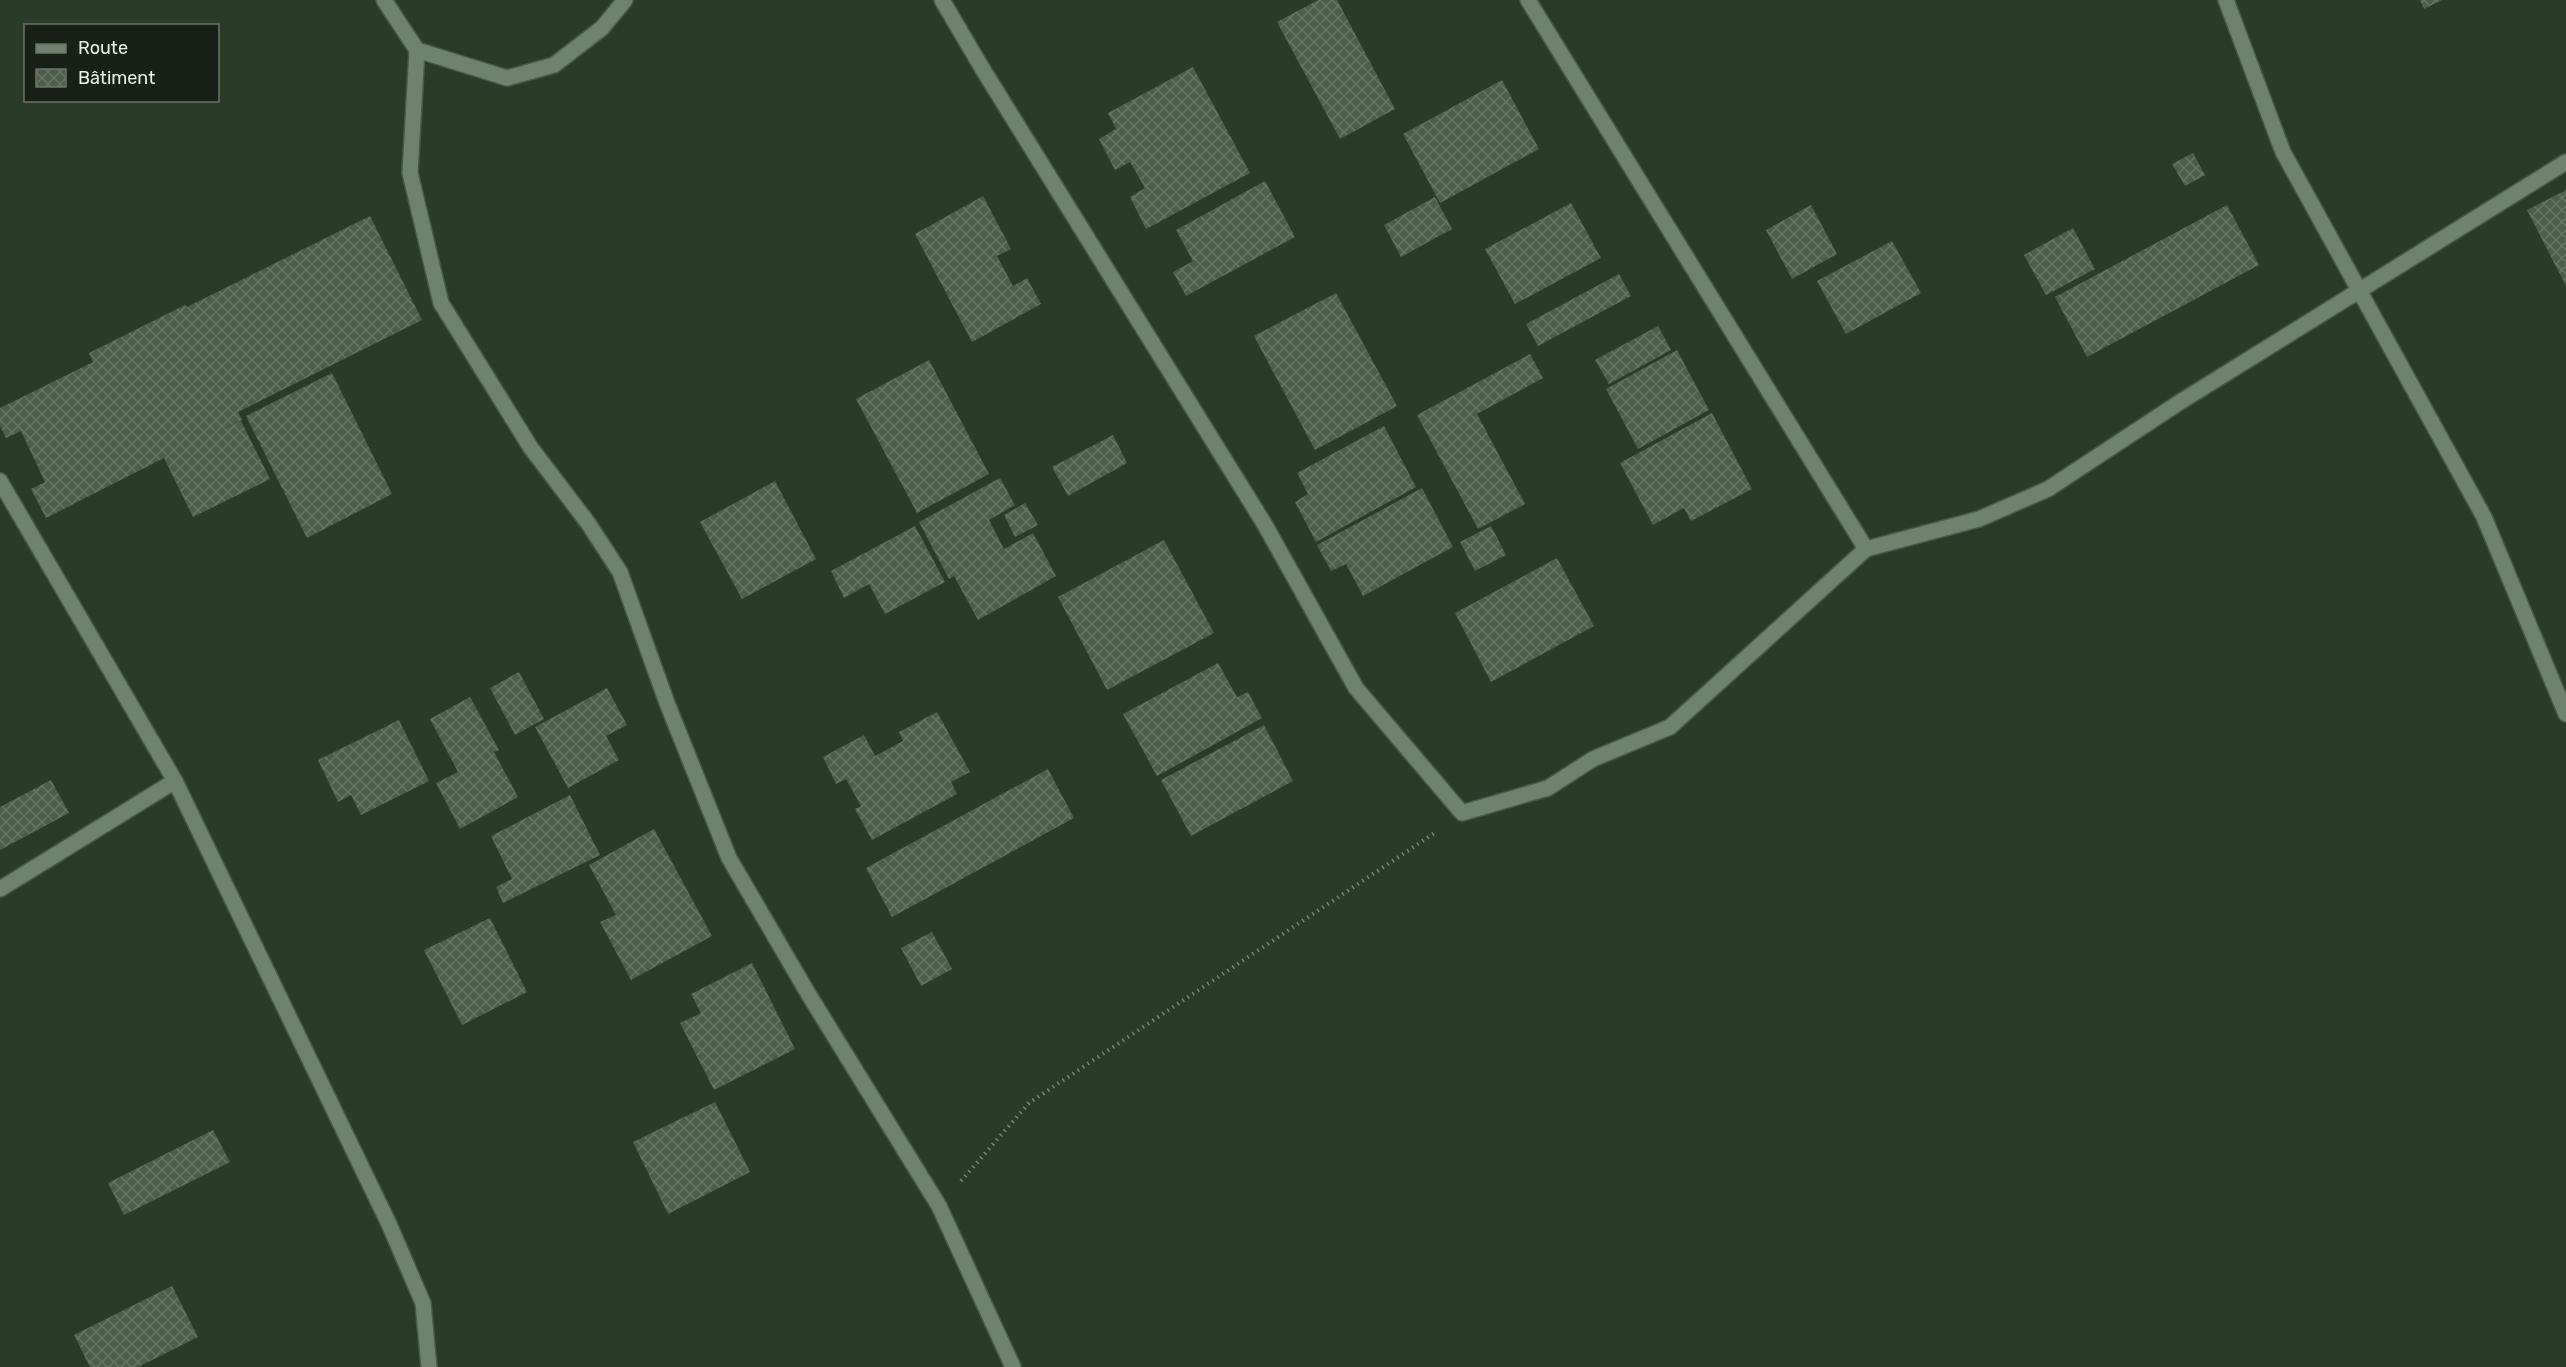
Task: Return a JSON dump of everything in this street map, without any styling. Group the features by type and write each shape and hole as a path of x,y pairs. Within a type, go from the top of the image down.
{"street":[{"path":"384,0 417,50 410,173 441,303 531,448 588,523 620,572 667,703 729,858 809,995 939,1206 1013,1367"},
{"path":"417,50 507,78 554,65 602,28 625,0"},
{"path":"942,0 1259,515 1356,688 1462,813 1548,788 1593,759 1670,727 1866,549 1978,519 2048,489 2180,402 2566,162"},
{"path":"1528,0 1866,549"},
{"path":"2226,0 2283,152 2484,517 2566,714"},
{"path":"0,482 175,781 389,1224 423,1303 429,1367"},
{"path":"0,889 175,781"}],"path":[{"path":"939,1206 1029,1103 1412,850 1462,813"}],"building":[{"path":"1318,0 1337,0 1395,109 1340,139 1277,22"},
{"path":"2420,0 2442,0 2424,9"},
{"path":"1193,67 1250,173 1146,229 1130,197 1145,188 1130,162 1115,170 1099,139 1116,129 1108,113"},
{"path":"1502,80 1539,149 1440,203 1403,134"},
{"path":"2193,153 2205,175 2185,186 2172,164"},
{"path":"1265,181 1295,237 1186,296 1173,272 1193,261 1176,230"},
{"path":"2566,190 2566,286 2527,210"},
{"path":"983,196 1011,249 997,256 1013,286 1027,278 1041,304 972,342 915,234"},
{"path":"1435,197 1452,229 1401,257 1384,225"},
{"path":"1571,203 1601,258 1515,304 1485,249"},
{"path":"1811,205 1837,254 1792,279 1766,230"},
{"path":"2227,205 2259,265 2087,357 2055,297"},
{"path":"370,216 422,320 238,412 242,420 216,432 241,421 270,479 193,517 164,458 46,518 31,489 45,482 21,431 6,438 0,426 0,408 93,362 89,353"},
{"path":"2073,228 2095,269 2046,295 2024,255"},
{"path":"1892,241 1921,293 1846,334 1817,281"},
{"path":"1619,274 1631,296 1538,346 1526,324"},
{"path":"1336,293 1397,406 1315,450 1254,336"},
{"path":"1658,326 1671,350 1609,384 1595,360"},
{"path":"1677,350 1709,410 1638,449 1606,389"},
{"path":"1530,354 1543,378 1477,414 1525,504 1478,529 1417,415"},
{"path":"929,360 989,474 917,513 856,399"},
{"path":"332,373 392,494 307,538 246,416"},
{"path":"1712,413 1752,489 1691,521 1684,508 1653,525 1620,463"},
{"path":"1384,426 1416,487 1316,542 1295,502 1308,494 1297,473"},
{"path":"1113,435 1127,463 1068,496 1052,467"},
{"path":"1000,478 1015,505 989,520 1004,549 1033,533 1056,576 978,620 954,576 949,579 919,522"},
{"path":"775,481 816,559 742,599 700,522"},
{"path":"1422,488 1453,547 1363,596 1346,564 1331,571 1317,545"},
{"path":"1025,503 1038,525 1015,537 1004,515"},
{"path":"915,526 945,582 885,614 869,584 844,598 831,571"},
{"path":"1491,526 1506,555 1475,571 1460,542"},
{"path":"1164,540 1214,633 1107,690 1058,597"},
{"path":"1557,558 1594,626 1491,682 1455,613"},
{"path":"1218,663 1237,697 1248,692 1262,718 1157,776 1123,714"},
{"path":"519,672 544,719 515,735 490,688"},
{"path":"607,688 627,725 606,736 619,760 568,788 535,727"},
{"path":"470,697 499,750 494,752 518,797 460,829 436,783 458,772 430,719"},
{"path":"937,712 970,772 951,782 957,794 872,840 855,809 861,806 846,779 836,784 823,757 864,735 875,756 903,741 899,732"},
{"path":"399,720 429,781 361,815 351,795 338,802 318,760"},
{"path":"1264,725 1293,781 1191,836 1161,780"},
{"path":"1048,769 1074,818 892,917 866,868"},
{"path":"51,780 69,813 0,850 0,807"},
{"path":"570,795 600,855 503,903 496,887 512,879 491,836"},
{"path":"654,829 712,936 631,980 600,922 616,915 589,865"},
{"path":"490,918 527,992 462,1025 424,950"},
{"path":"932,932 952,969 921,986 901,948"},
{"path":"752,963 795,1049 714,1090 680,1023 701,1013 691,994"},
{"path":"715,1102 750,1172 668,1214 633,1142"},
{"path":"213,1130 230,1162 124,1215 108,1183"},
{"path":"172,1286 198,1337 138,1367 90,1367 74,1335"}]}
